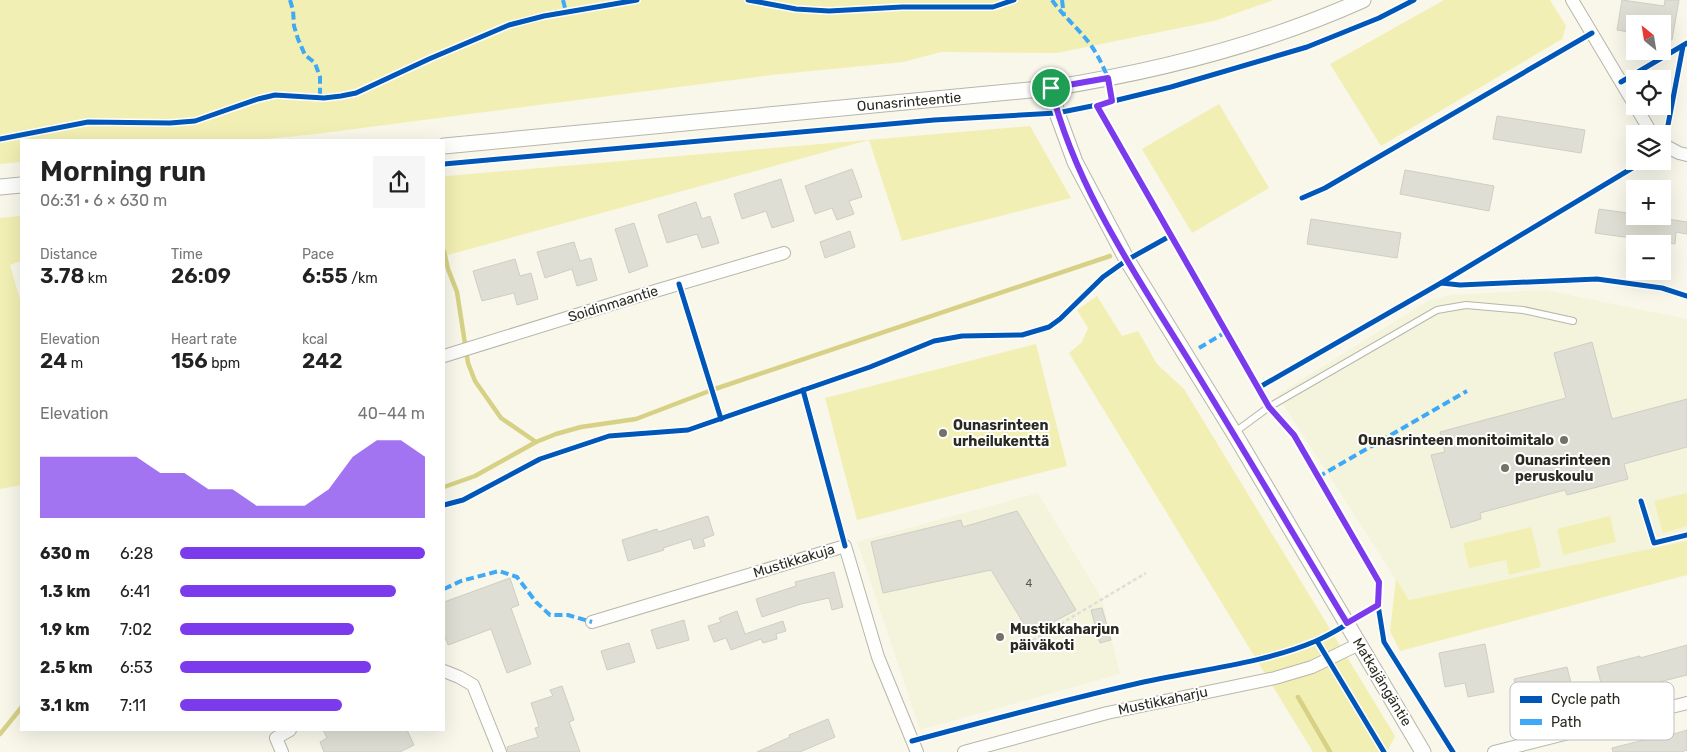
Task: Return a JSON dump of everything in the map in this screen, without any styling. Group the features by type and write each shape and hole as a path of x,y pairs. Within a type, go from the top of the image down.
{"street":[{"name":"Ounasrinteentie","path":"445,146 1051,88 1140,73 1196,58 1285,32 1363,0"},
{"path":"1572,0 1647,125"},
{"name":"Matkajängäntie","path":"1051,88 1067,143 1084,180 1127,260 1234,432 1423,752"},
{"path":"1671,149 1679,154 1687,155"},
{"path":"0,187 20,185"},
{"name":"Soidinmaantie","path":"445,356 784,253"},
{"name":"Mustikkakuja","path":"592,622 844,546 878,657 917,752"},
{"name":"Mustikkaharju","path":"964,752 1107,713 1275,678 1312,666 1359,644"},
{"path":"445,671 473,685 500,752"},
{"path":"1674,706 1687,703"},
{"path":"274,734 282,752"},
{"path":"1494,752 1541,740"}],"lane":[{"path":"1234,432 1269,407 1437,310 1466,305 1523,310 1573,321"}],"path":[{"path":"1027,644 1146,573"}],"shaded area":[{"path":"0,0 1274,0 1214,21 1057,53 941,52 903,62 771,75 267,139 20,139 20,162 0,164"},
{"path":"1444,0 1550,0 1566,26 1562,39 1381,146 1330,64"},
{"path":"1219,104 1269,188 1192,233 1142,149"},
{"path":"1030,126 1071,198 902,241 869,140 445,256 445,177"},
{"path":"20,216 20,261 10,265 20,300 20,485 0,489 0,218"},
{"name":"Ounasrinteen peruskoulu","path":"1545,290 1687,319 1687,541 1409,600 1277,395 1429,300 1450,295"},
{"path":"1097,296 1122,336 1138,331 1157,364 1184,389 1395,736 1387,752 1313,752 1069,353 1082,342 1088,328 1077,310"},
{"name":"Ounasrinteen urheilukenttä","path":"1036,344 1067,466 857,520 825,398"},
{"name":"Mustikkaharjun päiväkoti","path":"1038,493 1102,599 1120,674 920,730 857,542"},
{"path":"1687,493 1687,526 1663,533 1654,501"},
{"path":"1610,516 1616,542 1563,555 1557,529"},
{"path":"1531,527 1541,567 1509,575 1506,560 1469,568 1463,543"},
{"path":"1687,541 1687,575 1400,651 1390,631 1396,579 1409,600"}],"building":[{"path":"1622,0 1664,6 1665,0 1679,0 1672,40 1671,15 1626,15 1626,32 1617,30"},
{"path":"1497,116 1585,130 1581,153 1493,139"},
{"path":"852,169 862,197 849,201 854,214 837,220 832,208 815,214 805,186"},
{"path":"1405,170 1494,186 1489,211 1400,194"},
{"path":"781,179 794,221 772,228 766,211 742,219 734,194"},
{"path":"696,202 702,219 710,216 719,243 702,248 697,234 667,243 658,215"},
{"path":"1599,209 1626,213 1626,225 1671,225 1671,220 1687,222 1687,234 1676,232 1675,244 1671,243 1671,235 1626,235 1626,237 1595,233"},
{"path":"1311,219 1401,233 1397,258 1307,244"},
{"path":"634,223 648,266 629,273 615,229"},
{"path":"850,231 855,247 825,258 820,242"},
{"path":"574,242 580,261 591,258 597,280 577,286 572,269 545,278 537,252"},
{"path":"515,259 520,276 531,273 538,299 517,305 514,293 482,301 473,271"},
{"name":"Ounasrinteen monitoimitalo","path":"1592,342 1612,419 1687,399 1687,447 1624,464 1628,479 1567,495 1565,490 1480,513 1481,519 1451,528 1431,455 1445,452 1440,432 1566,398 1554,353"},
{"path":"1017,511 1076,610 1030,634 991,570 883,593 871,542 961,520 963,527"},
{"path":"708,516 714,535 703,539 705,546 694,549 691,539 628,561 622,540 657,529 658,532"},
{"path":"834,572 843,607 832,610 829,598 801,604 762,617 756,599 796,586 795,582"},
{"path":"510,578 519,605 511,608 531,664 507,673 491,629 448,645 445,637 445,602"},
{"path":"1102,608 1111,640 1100,643 1091,610"},
{"path":"737,611 745,634 783,621 786,631 776,634 777,639 763,643 761,639 731,650 726,638 714,642 708,626 721,622 719,618"},
{"path":"684,620 689,640 657,649 651,630"},
{"path":"629,643 635,662 607,670 601,651"},
{"path":"1485,644 1494,692 1468,697 1465,683 1445,687 1439,653"},
{"path":"1687,645 1687,675 1659,682 1601,682 1597,667 1640,656 1640,658"},
{"path":"1567,667 1571,682 1515,682 1514,679"},
{"path":"562,686 574,720 569,722 580,752 508,752 507,747 538,737 535,728 539,727 531,703 553,696 550,690"},
{"path":"828,719 835,737 800,752 757,752 790,737 789,735"},
{"path":"1687,730 1687,750 1681,752 1613,752 1612,748 1644,740 1674,740 1674,734"},
{"path":"324,731 407,731 414,745 400,752 324,752 320,742 327,738"}],"waterway":[{"path":"445,256 457,292 468,363 475,381 501,418 536,442"},
{"path":"445,487 475,476 536,442 556,434 581,427 636,419 712,390 1110,256"},
{"path":"1298,697 1330,752"},
{"path":"0,734 20,709"}],"marked path":[{"path":"290,0 298,39 305,55 315,63 320,77 320,97"},
{"path":"563,0 566,12"},
{"path":"1052,0 1090,44 1108,78"},
{"path":"1062,0 1064,16"},
{"path":"1199,348 1226,332"},
{"path":"1318,477 1467,391"},
{"path":"445,589 461,581 499,571 517,577 536,602 550,615 568,615 592,622"}],"cycle path":[{"path":"0,139 88,122 170,123 195,121 275,95 324,98 356,93 509,25 544,16 637,0"},
{"path":"748,0 796,9 829,11 902,7 993,7 1014,0"},
{"path":"445,164 934,120 1057,113 1171,87 1307,47 1379,18 1414,0"},
{"path":"1302,198 1325,188 1592,33"},
{"path":"1621,82 1687,43"},
{"path":"1668,125 1683,46"},
{"path":"1097,105 1269,407 1294,435 1379,582 1378,605 1384,642 1453,752"},
{"path":"1258,388 1441,283 1629,170"},
{"path":"445,505 463,500 540,459 609,436 688,430 870,367 934,341 962,336 1022,335 1049,327 1060,319 1103,277 1127,260 1170,236"},
{"path":"1441,283 1460,285 1597,279 1662,288 1687,296"},
{"path":"679,284 721,419"},
{"path":"803,390 845,546"},
{"path":"1641,501 1654,543 1687,535"},
{"path":"912,741 1107,691 1272,656 1316,641 1340,629 1378,605"},
{"path":"1317,641 1384,752"}],"place":[{"name":"Ounasrinteen urheilukenttä","path":"943,433"},
{"name":"Ounasrinteen monitoimitalo","path":"1564,440"},
{"name":"Ounasrinteen peruskoulu","path":"1505,468"},
{"name":"Mustikkaharjun päiväkoti","path":"1000,637"}],"route":[{"path":"1108,78 1112,101 1097,106 1269,407 1294,435 1379,582 1378,605 1347,623 1234,432 1127,260 1075,162 1057,113 1051,88 1108,78"}]}
